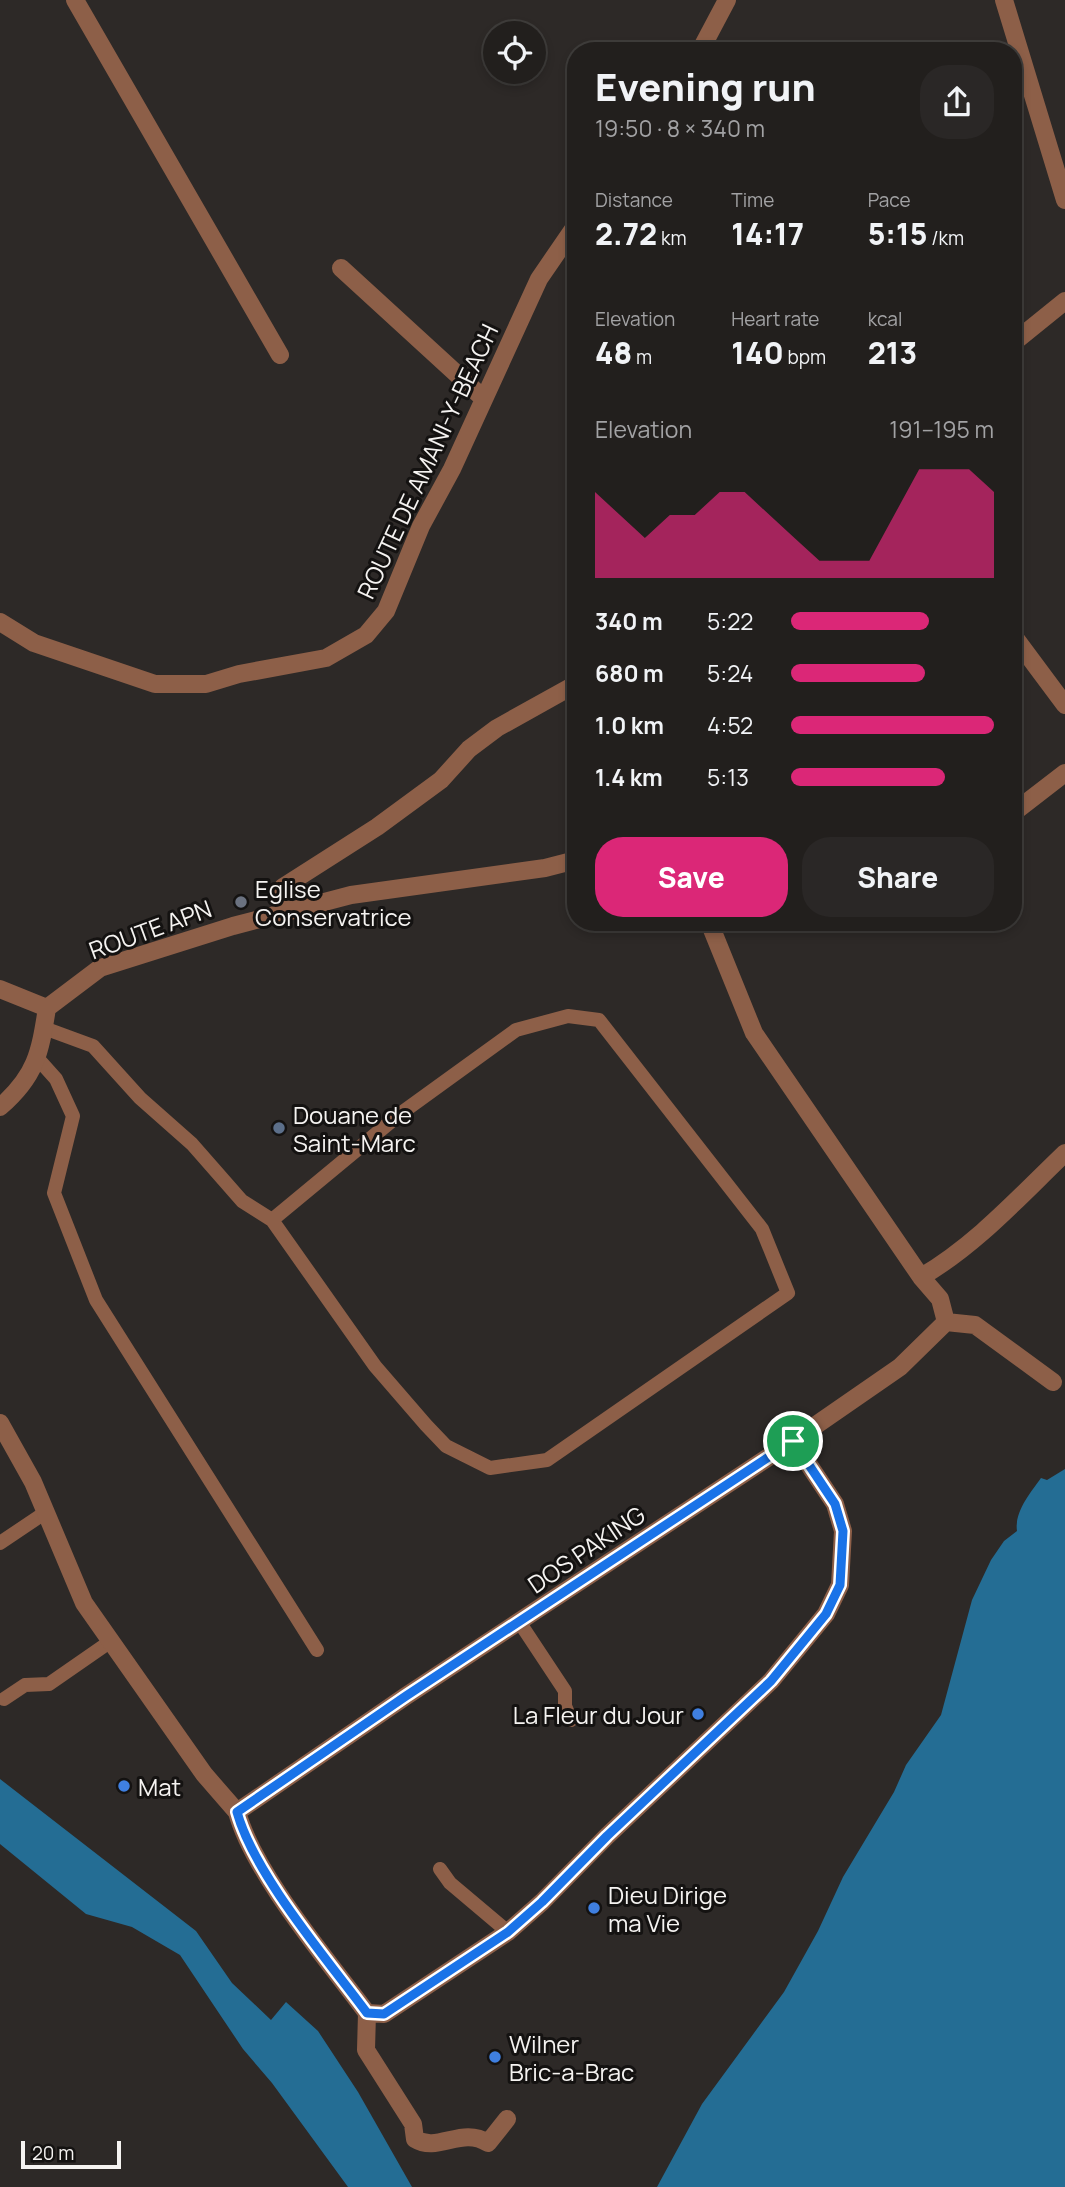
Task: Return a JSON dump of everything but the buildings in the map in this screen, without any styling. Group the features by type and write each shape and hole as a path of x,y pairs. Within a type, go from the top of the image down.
{"street":[{"path":"75,0 280,355"},
{"path":"705,42 727,0"},
{"path":"1004,0 1017,42"},
{"path":"1022,59 1065,200"},
{"name":"ROUTE DE AMANI-Y-BEACH","path":"0,622 34,643 155,684 206,684 239,674 326,658 366,635 386,611 421,526 452,470 539,279 567,238"},
{"path":"341,268 483,398"},
{"path":"1022,336 1065,301"},
{"path":"1022,647 1065,705"},
{"path":"283,913 283,887 388,819 440,780 468,749 497,728 526,715 567,690"},
{"path":"1022,806 1065,773"},
{"name":"ROUTE APN","path":"47,1008 100,968 283,913 351,895 458,881 567,862"},
{"path":"713,931 754,1033 921,1277 940,1299 946,1322 975,1325 1053,1382"},
{"path":"0,989 47,1008 39,1060 14,1095 0,1107"},
{"path":"921,1277 951,1260 972,1242 1065,1153"},
{"name":"DOS PAKING","path":"237,1812 406,1696 793,1441 900,1367 946,1322"},
{"path":"0,1423 46,1512 84,1603 204,1774 237,1812 243,1836 367,2013 366,2050 413,2123 415,2139 434,2144 465,2136 488,2143 507,2119"},
{"path":"367,2013 384,2014 508,1932 771,1681 826,1614 840,1585 843,1531 835,1504 793,1441"}],"lane":[{"path":"44,1028 93,1046 141,1098 192,1144 242,1201 272,1220 375,1366 446,1446 490,1468 547,1460 788,1293 762,1229 599,1020 568,1016 516,1030 400,1114 272,1220"},
{"path":"39,1060 56,1079 74,1116 54,1193 96,1300 317,1650"},
{"path":"0,1543 46,1512"},
{"path":"520,1623 565,1691 565,1706 571,1720"},
{"path":"4,1699 25,1685 49,1684 111,1641"},
{"path":"440,1869 450,1882 508,1932"}],"water":[{"path":"1065,1469 1065,2187 657,2187 702,2104 784,1992 818,1931 843,1877 894,1792 906,1765 941,1715 972,1600 991,1560 1004,1541 1017,1531 1021,1510 1041,1478 1047,1480"},
{"path":"0,1779 196,1931 232,1983 271,2020 286,2002 318,2031 358,2092 412,2187 348,2187 272,2083 243,2049 180,1955 132,1927 86,1914 0,1844"}],"place":[{"name":"Eglise Conservatrice","path":"241,902"},
{"name":"Douane de Saint-Marc","path":"279,1128"},
{"name":"La Fleur du Jour","path":"698,1714"},
{"name":"Mat","path":"124,1786"},
{"name":"Dieu Dirige ma Vie","path":"594,1908"},
{"name":"Wilner Bric-a-Brac","path":"495,2057"}],"route":[{"path":"793,1441 835,1504 843,1531 840,1585 826,1614 771,1681 508,1932 486,1944 384,2014 367,2013 305,1929 243,1836 237,1812 406,1696 793,1441"}]}
